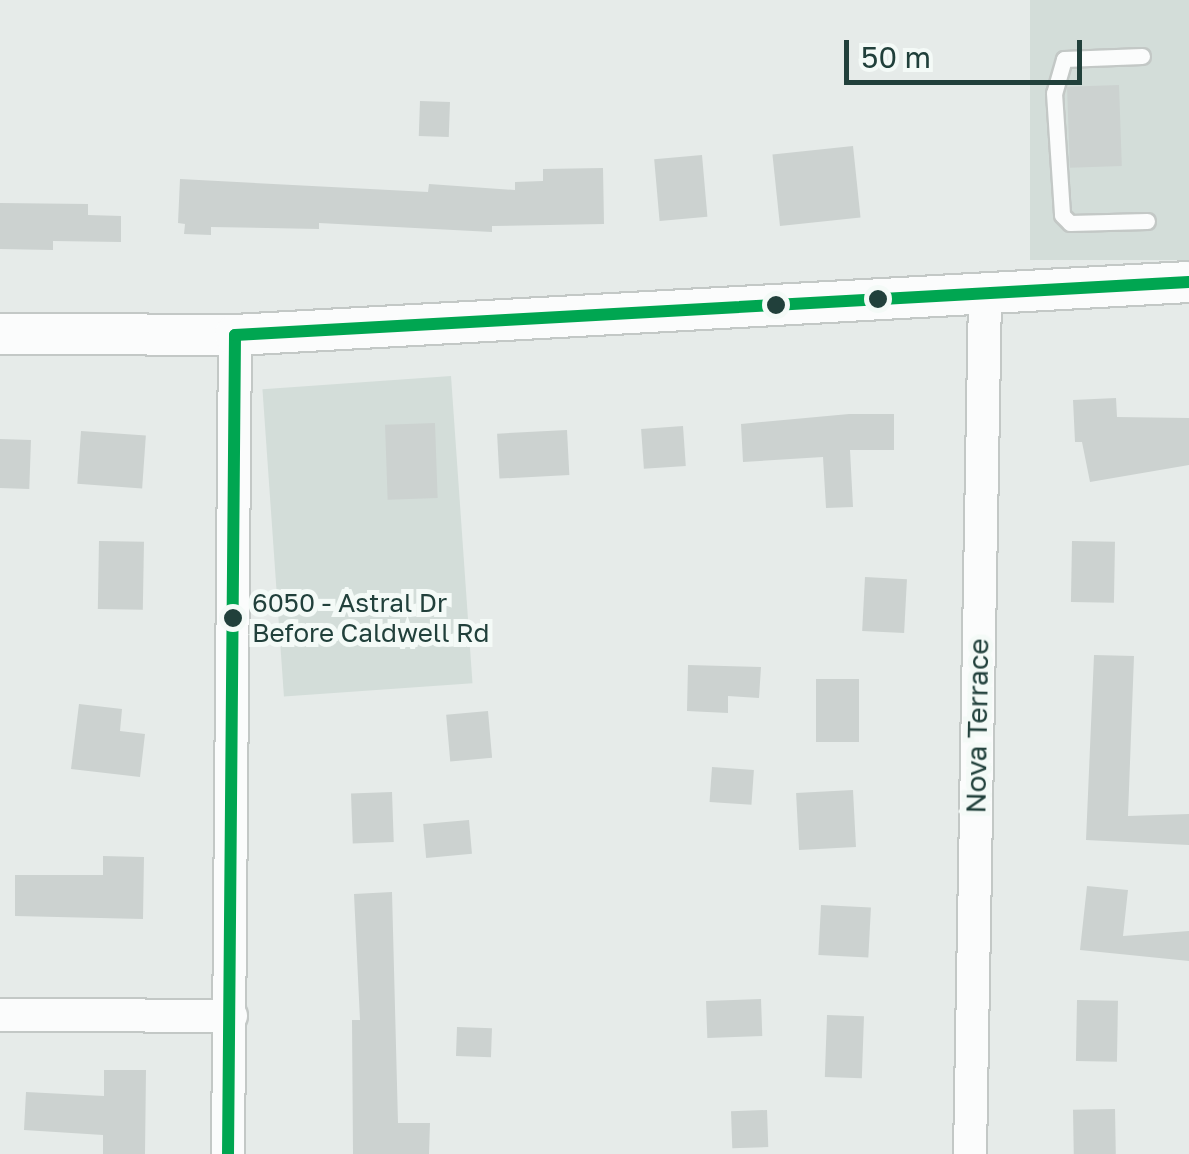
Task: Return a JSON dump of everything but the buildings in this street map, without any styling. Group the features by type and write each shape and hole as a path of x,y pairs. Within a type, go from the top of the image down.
{"street":[{"path":"0,334 236,335 985,297 1189,282"},
{"name":"Nova Terrace","path":"970,1154 985,297"},
{"path":"228,1154 236,335"},
{"path":"0,1015 231,1016"}],"lane":[{"path":"1142,56 1064,59 1054,93 1062,215 1070,223 1147,220"}],"shaded area":[{"path":"1030,0 1189,0 1189,260 1030,260"},
{"path":"451,376 472,683 284,696 262,389"}],"transit line":[{"path":"228,1154 235,335 1189,282"}],"place":[{"name":"6050 - Astral Dr Before Caldwell Rd","path":"233,618"}]}
